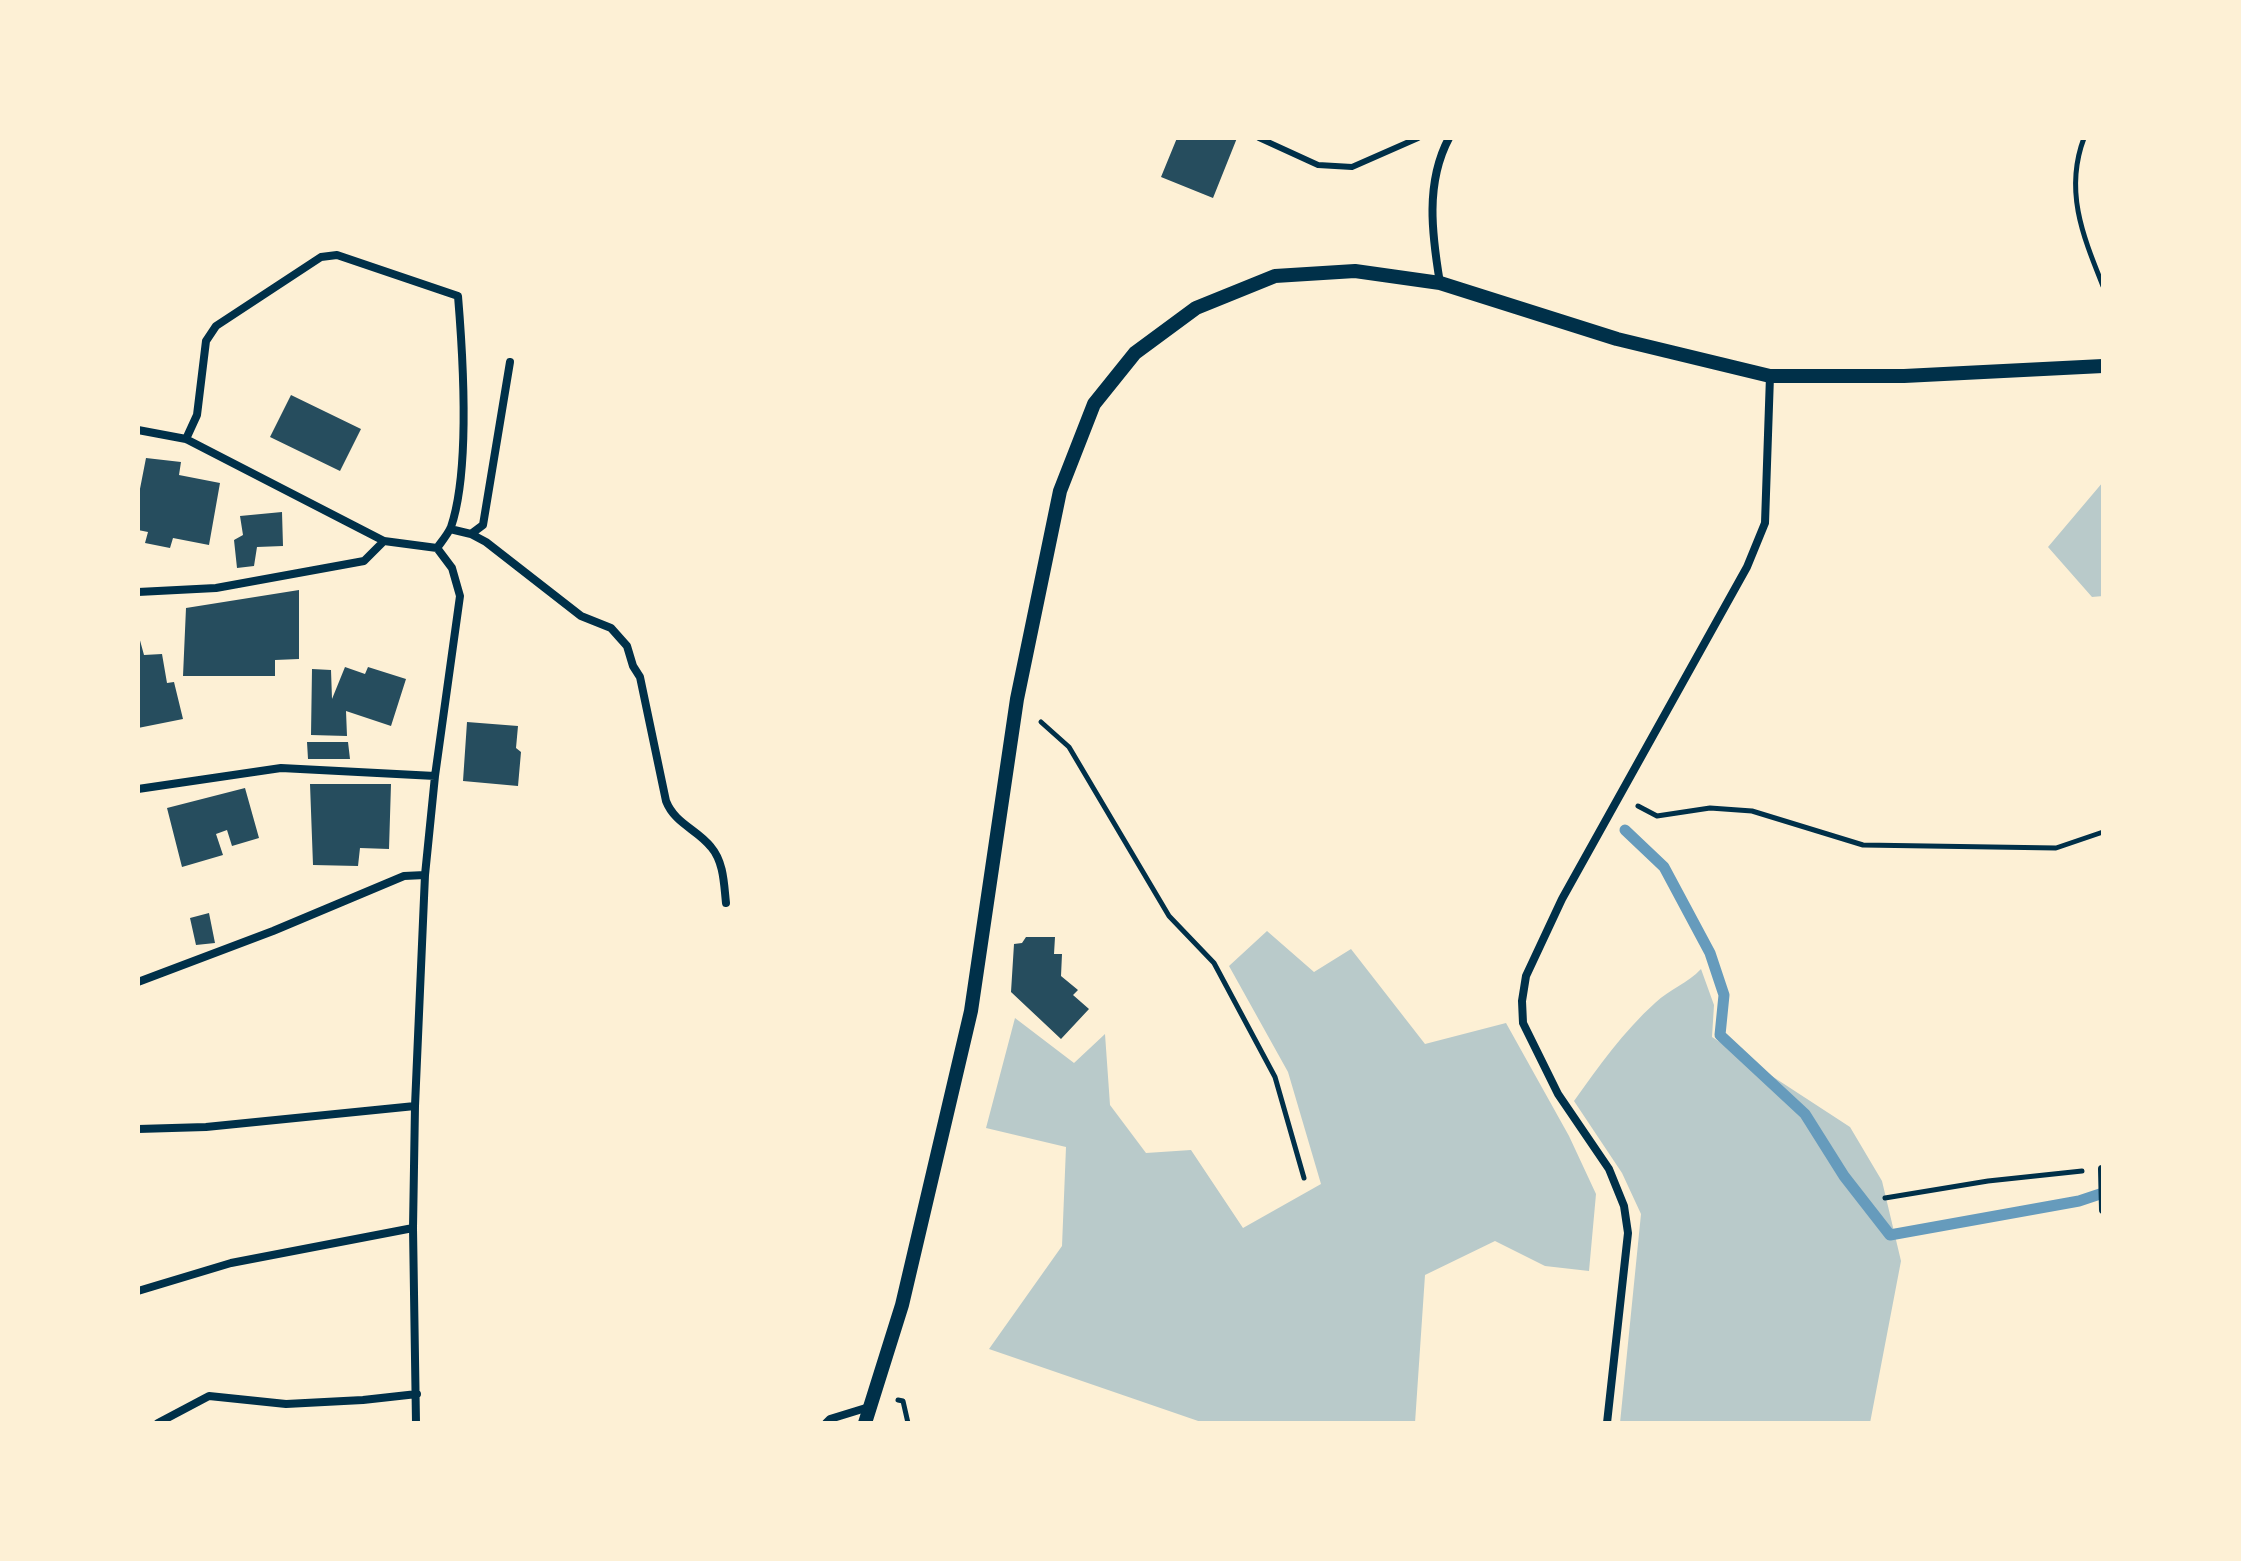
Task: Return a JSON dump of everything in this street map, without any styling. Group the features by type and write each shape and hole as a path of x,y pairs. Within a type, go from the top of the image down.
{"street":[{"path":"1440,283 1432,233 1433,196 1438,162 1449,138"},
{"path":"186,439 197,415 206,341 216,326 321,257 337,255 458,296 461,334 460,476 450,529 437,548"},
{"path":"865,1423 902,1305 971,1011 1017,699 1060,491 1094,404 1135,353 1196,308 1275,276 1355,271 1440,283 1617,339 1770,376 1904,376 2103,366"},
{"path":"471,534 483,525 510,362"},
{"path":"1607,1423 1628,1233 1624,1206 1609,1169 1558,1094 1523,1023 1522,1001 1526,976 1542,939 1747,567 1765,523 1770,376"},
{"path":"138,430 186,439 384,541 437,548 452,568 460,596 435,776 425,875 415,1106 416,1423"},
{"path":"450,529 471,534 486,542 581,616 611,628 627,646 640,677 666,801 672,814 712,847 721,865 726,903"},
{"path":"138,592 216,588 364,561 384,541"},
{"path":"138,789 281,768 435,776"},
{"path":"138,982 273,931 404,876 425,875"},
{"path":"138,1129 206,1127 415,1106"},
{"path":"2102,1170 2103,1210"},
{"path":"138,1291 231,1263 413,1228"},
{"path":"158,1423 209,1396 286,1404 417,1394"},
{"path":"826,1423 870,1407"}],"lane":[{"path":"1259,138 1318,165 1352,167 1418,138"}],"path":[{"path":"2084,138 2076,160 2076,199 2082,234 2103,286"},
{"path":"1017,699 1069,747 1169,916 1214,963 1275,1077 1304,1178"},
{"path":"1620,796 1657,816 1710,808 1752,811 1863,845 2056,848 2103,832"},
{"path":"1885,1198 1988,1181 2102,1170"}],"shaded area":[{"path":"2103,482 2103,596 2092,597 2048,547"},
{"path":"1267,931 1314,972 1351,949 1425,1044 1506,1023 1569,1136 1596,1194 1589,1271 1545,1266 1495,1241 1425,1275 1415,1423 1204,1423 989,1349 1062,1246 1066,1147 986,1128 1015,1018 1074,1063 1105,1034 1110,1105 1146,1153 1191,1150 1243,1228 1321,1184 1288,1072 1229,966"},
{"path":"1701,969 1714,1005 1712,1037 1850,1127 1882,1181 1901,1261 1870,1423 1620,1423 1641,1214 1622,1173 1574,1101 1643,1014"}],"building":[{"path":"1177,138 1237,138 1213,198 1161,177"},
{"path":"291,395 361,429 340,471 270,437"},
{"path":"146,458 181,462 179,475 220,483 209,545 173,538 170,548 145,543 148,532 138,530 138,499"},
{"path":"282,512 283,546 257,547 254,566 237,568 234,540 243,535 240,516"},
{"path":"299,590 299,659 275,660 275,676 183,676 186,608"},
{"path":"138,633 144,655 162,654 167,683 174,682 183,719 138,728"},
{"path":"345,667 365,674 368,667 406,679 391,726 346,711 347,736 311,735 312,669 331,670 332,699"},
{"path":"467,722 518,726 516,748 521,752 518,786 463,781"},
{"path":"307,742 348,742 350,759 308,759"},
{"path":"310,784 391,784 389,849 360,848 358,866 313,865"},
{"path":"245,788 259,838 232,846 227,830 216,834 223,855 182,867 167,808"},
{"path":"209,913 215,943 196,945 190,918"},
{"path":"1026,937 1055,937 1054,954 1062,954 1061,976 1078,990 1073,995 1089,1009 1061,1039 1011,992 1014,944 1022,943"}],"waterway":[{"path":"1625,830 1664,867 1710,953 1724,995 1720,1035 1805,1114 1844,1176 1890,1235 2079,1201 2103,1193"}]}
